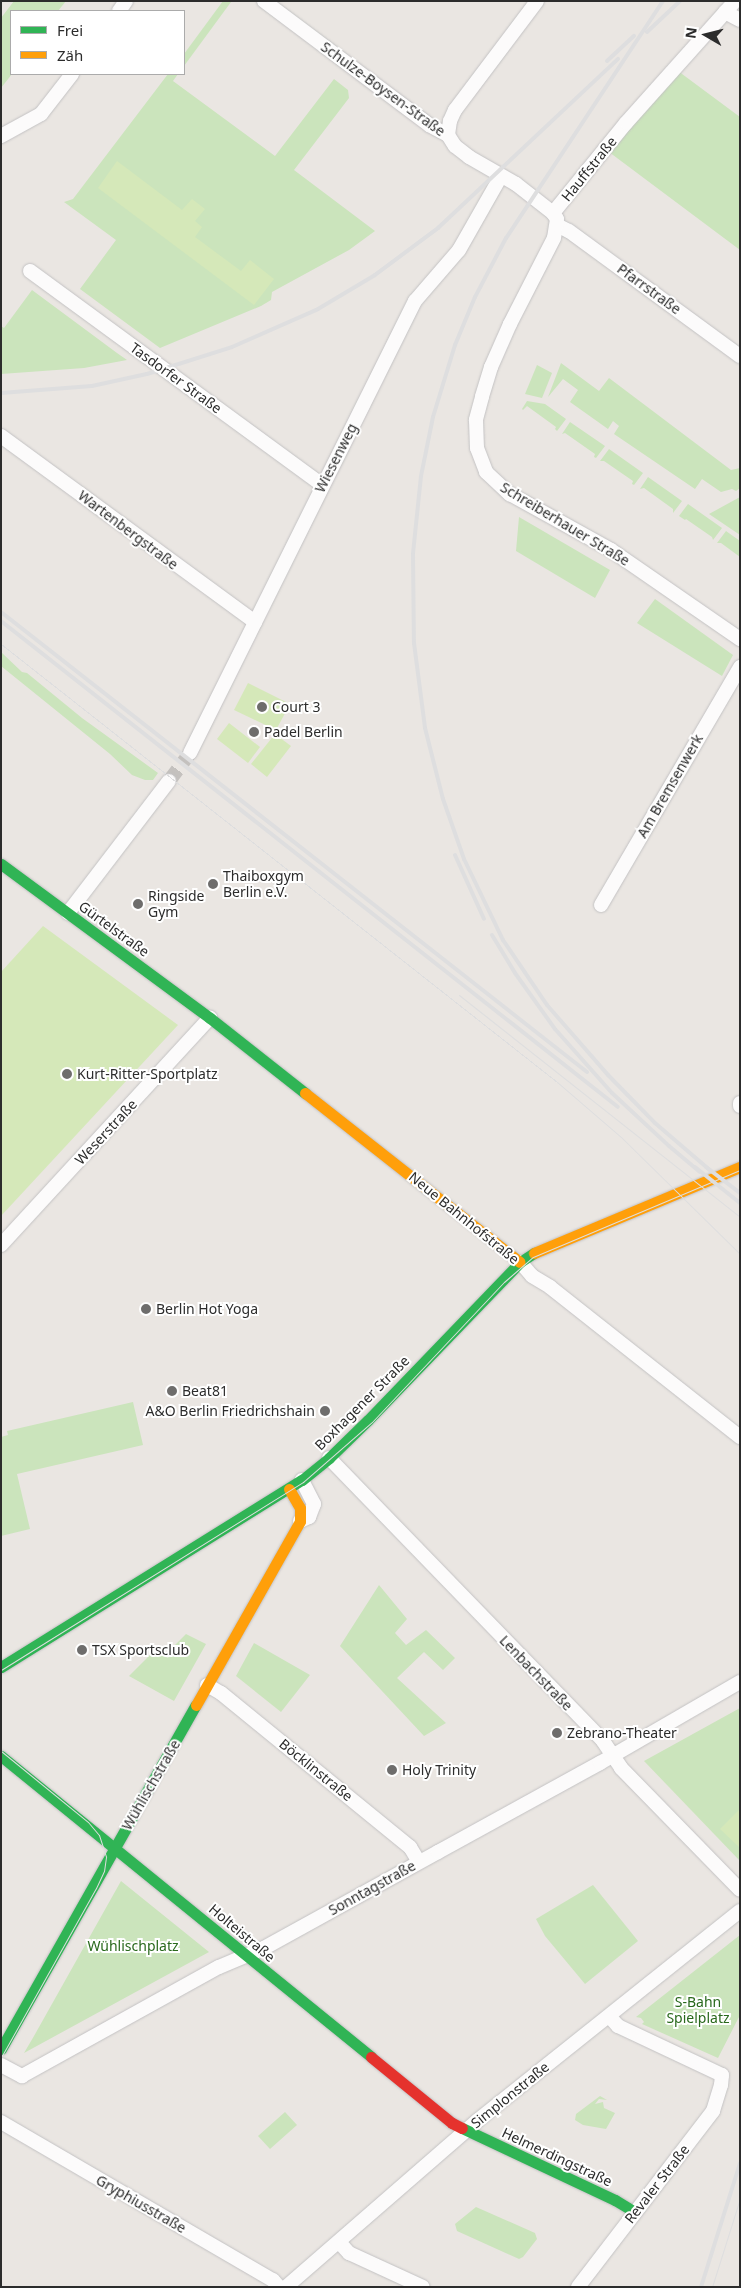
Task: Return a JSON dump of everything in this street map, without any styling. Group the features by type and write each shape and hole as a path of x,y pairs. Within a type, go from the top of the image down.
{"street":[{"name":"Schulze-Boysen-Straße","path":"264,1 429,125 448,135 455,146 469,157 501,176"},
{"path":"448,135 450,122 455,110 537,1"},
{"name":"Hauffstraße","path":"476,420 491,367 510,324 549,250 555,219 674,67 735,1"},
{"path":"725,12 740,20"},
{"path":"1,136 42,114 71,75"},
{"name":"Pfarrstraße","path":"501,176 580,238 740,356"},
{"name":"Wiesenweg","path":"190,753 415,300 459,250 501,176"},
{"name":"Tasdorfer Straße","path":"30,271 322,485"},
{"name":"Schreiberhauer Straße","path":"476,420 476,448 486,472 510,494 611,550 740,639"},
{"name":"Wartenbergstraße","path":"1,436 254,622"},
{"name":"Am Bremsenwerk","path":"601,905 740,667"},
{"path":"68,913 169,781"},
{"name":"Gürtelstraße","path":"1,864 210,1018"},
{"name":"Weserstraße","path":"1,1245 210,1018"},
{"name":"Neue Bahnhofstraße","path":"210,1018 520,1262 542,1284 550,1287 740,1437"},
{"name":"Boxhagener Straße","path":"1,1667 302,1480 329,1458 520,1262 537,1251 740,1167"},
{"name":"Lenbachstraße","path":"329,1458 603,1741 621,1768 740,1890"},
{"name":"Wühlischstraße","path":"1,2049 300,1520 309,1517 314,1504 302,1480"},
{"path":"289,1489 300,1508 300,1520"},
{"name":"Sonntagstraße","path":"1,2065 22,2076 224,1965 247,1956 613,1756 740,1682"},
{"name":"Böcklinstraße","path":"207,1685 221,1693 410,1847 419,1862"},
{"name":"Holteistraße","path":"1,1756 452,2123 466,2131"},
{"name":"Simplonstraße","path":"286,2287 466,2131 740,1911"},
{"name":"Revaler Straße","path":"578,2287 713,2112 721,2085 722,2075 618,2026 609,2016"},
{"name":"Gryphiusstraße","path":"1,2122 273,2280 279,2287"},
{"name":"Helmerdingstraße","path":"466,2131 615,2200 635,2212"},
{"path":"339,2242 350,2253 423,2287"}],"green space":[{"path":"14,1 66,1 59,10 10,10 11,75 1,88 1,18"},
{"path":"223,1 231,2 185,65 185,53"},
{"path":"678,71 740,117 740,250 609,152"},
{"path":"167,75 177,75 173,81 275,156 334,79 348,90 349,98 294,170 375,231 349,250 272,292 271,300 261,306 160,348 80,289 116,240 64,202 73,199"},
{"path":"117,161 182,210 192,199 205,209 195,221 202,227 195,237 241,271 250,260 274,279 254,305 98,188"},
{"path":"32,290 127,360 84,368 1,374 1,326 4,328"},
{"path":"561,363 599,391 609,378 731,470 740,468 740,488 736,491 732,489 721,492 702,479 695,489 614,434 619,426 613,421 608,429 570,402 578,390 563,379 548,397"},
{"path":"537,365 552,373 542,398 525,394"},
{"path":"527,401 545,404 566,419 557,431 556,427 527,406 522,409"},
{"path":"570,422 605,446 596,458 594,457 595,454 565,433 562,434"},
{"path":"609,449 643,473 634,485 632,484 633,481 604,461 600,461"},
{"path":"648,477 682,501 673,513 673,509 644,488 640,489"},
{"path":"740,497 740,535 709,514"},
{"path":"688,504 722,528 713,540 712,537 679,516"},
{"path":"519,517 610,570 595,598 516,551"},
{"path":"726,531 740,541 740,557 721,543 717,543"},
{"path":"655,599 733,655 722,676 637,623"},
{"path":"1,652 22,672 27,673 82,718 158,773 153,780 145,780 132,775 110,754 1,666"},
{"name":"Court 3","path":"248,683 290,704 276,730 234,710"},
{"path":"229,723 260,747 248,763 217,739"},
{"path":"275,734 291,746 267,777 251,764"},
{"name":"Kurt-Ritter-Sportplatz","path":"43,926 178,1025 1,1216 1,972"},
{"path":"133,1402 143,1445 17,1474 30,1529 1,1536 1,1437 8,1435 7,1431"},
{"path":"379,1585 407,1619 395,1633 406,1645 426,1630 455,1658 443,1670 424,1652 397,1678 446,1723 424,1736 340,1646"},
{"path":"186,1634 206,1644 174,1701 129,1676 154,1651 168,1658 174,1646"},
{"path":"254,1643 310,1675 281,1712 236,1676"},
{"path":"740,1708 740,1861 644,1761"},
{"path":"740,1809 740,1848 720,1829"},
{"name":"Wühlischplatz","path":"121,1881 209,1952 24,2053 34,2036"},
{"path":"593,1885 638,1941 585,1984 545,1936 536,1919"},
{"name":"S-Bahn Spielplatz","path":"740,1935 740,2015 718,2058 642,2024 644,2022 641,2018 636,2017"},
{"path":"600,2096 607,2100 599,2099 595,2104 603,2102 604,2108 615,2113 606,2129 583,2125 575,2120 576,2114"},
{"path":"285,2112 297,2125 270,2149 258,2136"},
{"path":"476,2207 535,2233 537,2239 523,2257 519,2259 457,2231 455,2224"}],"tunnel":[{"path":"169,781 190,753"}],"tram line":[{"path":"1,644 557,1082 621,1137 740,1254"},
{"path":"459,995 740,1217"},
{"path":"1,1670 303,1482 372,1422 504,1282 533,1257 740,1170"},
{"path":"1,1751 88,1822 99,1835 106,1857 104,1871 96,1888 1,2057"},
{"path":"712,2287 740,2198"}],"railway":[{"path":"663,1 506,238 475,297 455,345 433,417 421,476 413,554 414,643 425,728 443,799 464,859 503,940 547,1005 608,1075 655,1123 711,1171"},
{"path":"647,32 680,1"},
{"path":"607,61 634,36"},
{"path":"1,393 92,386 147,374 232,347 318,309 375,275 438,228 618,59"},
{"path":"1,612 587,1072"},
{"path":"1,621 618,1107"},
{"path":"455,855 484,919"},
{"path":"492,935 515,973 555,1029 612,1093 700,1172"},
{"path":"695,1167 740,1203"},
{"path":"706,1167 740,1193"},
{"path":"701,2287 740,2163"}],"traffic: fast":[{"path":"1,864 210,1018 305,1093"},
{"path":"1,1667 302,1480 329,1458 368,1420 520,1262 534,1253"},
{"path":"1,2049 196,1705"},
{"path":"1,1756 371,2057"},
{"path":"462,2128 615,2200 635,2212"}],"traffic: slow":[{"path":"305,1093 520,1262"},
{"path":"534,1253 740,1167"},
{"path":"196,1705 300,1521 300,1508 289,1489"}],"traffic: jam":[{"path":"371,2057 452,2123 462,2128"}],"place":[{"name":"Court 3","path":"262,707"},
{"name":"Padel Berlin","path":"254,732"},
{"name":"Thaiboxgym Berlin e.V.","path":"213,884"},
{"name":"Ringside Gym","path":"138,904"},
{"name":"Kurt-Ritter-Sportplatz","path":"67,1074"},
{"name":"Berlin Hot Yoga","path":"146,1309"},
{"name":"Beat81","path":"172,1391"},
{"name":"A&O Berlin Friedrichshain","path":"325,1411"},
{"name":"TSX Sportsclub","path":"82,1650"},
{"name":"Zebrano-Theater","path":"557,1733"},
{"name":"Holy Trinity","path":"392,1770"}]}
